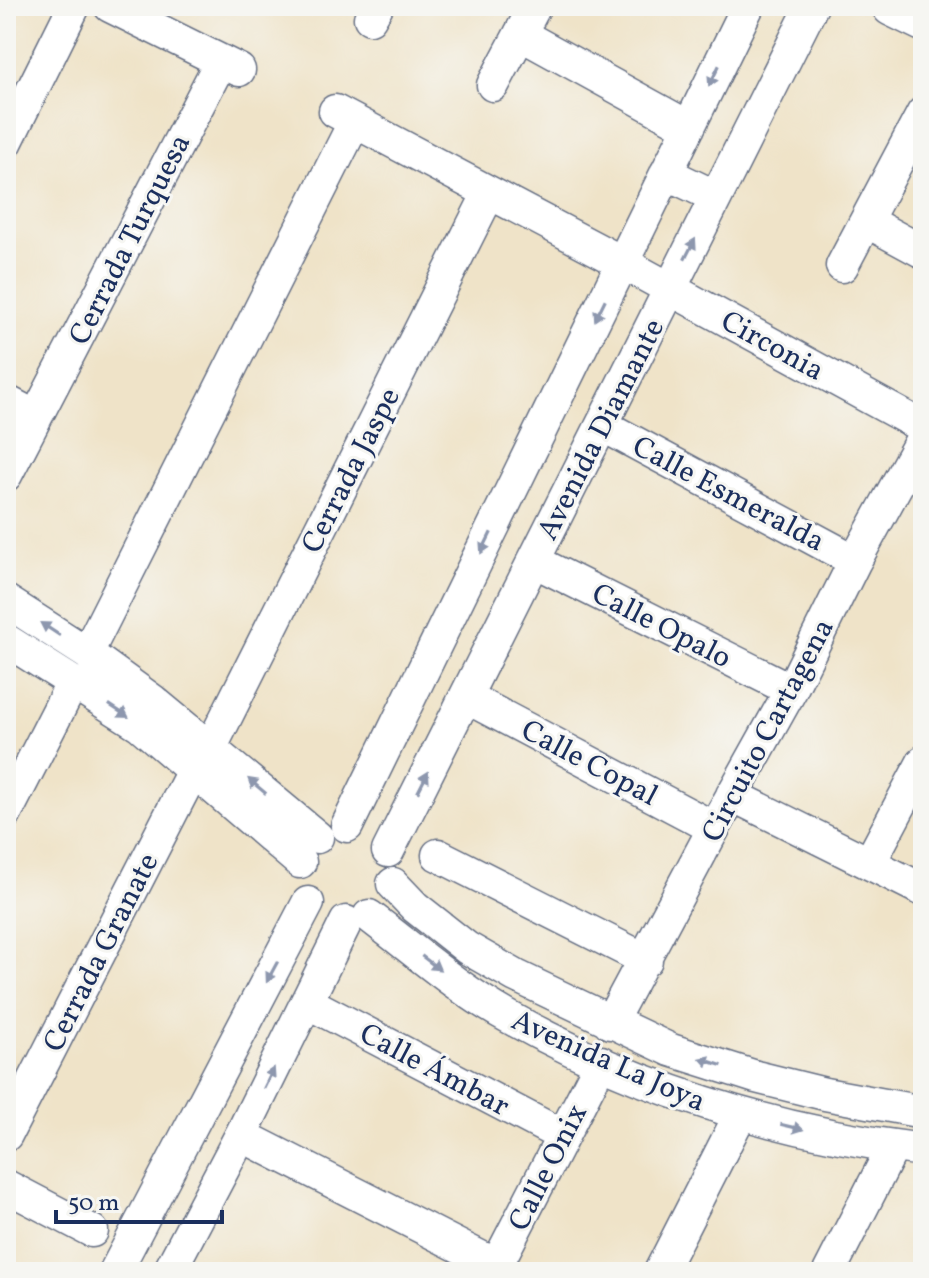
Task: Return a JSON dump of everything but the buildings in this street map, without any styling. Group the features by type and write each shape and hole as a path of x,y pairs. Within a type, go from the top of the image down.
{"main road":[{"path":"892,6 923,21"}],"street":[{"path":"6,143 74,6"},
{"name":"Cerrada Turquesa","path":"6,475 231,66 110,6"},
{"path":"493,85 535,6"},
{"name":"Avenida Diamante","path":"347,826 748,6"},
{"name":"Avenida Diamante","path":"388,851 812,6"},
{"path":"520,34 689,127"},
{"path":"842,266 923,113"},
{"path":"87,653 345,117 623,263"},
{"path":"666,173 716,197"},
{"name":"Cerrada Jaspe","path":"202,758 489,193"},
{"path":"866,221 923,252"},
{"name":"Circonia","path":"623,263 923,427"},
{"path":"6,401 36,417"},
{"name":"Calle Esmeralda","path":"602,425 855,561"},
{"name":"Circuito Cartagena","path":"610,1023 791,690 855,561 923,437"},
{"name":"Calle Opalo","path":"534,561 791,690"},
{"path":"6,601 87,653 202,758 309,849"},
{"path":"6,640 140,725 202,758"},
{"path":"6,813 73,682"},
{"name":"Calle Copal","path":"466,697 714,828"},
{"name":"Cerrada Granate","path":"6,1135 202,758"},
{"path":"870,862 923,762"},
{"path":"732,795 923,890"},
{"path":"347,826 371,834 388,851 394,867 393,884 389,897 380,908 358,919 332,920 308,903 301,890 299,876 309,849 331,829 347,826"},
{"path":"438,855 646,960"},
{"name":"Avenida La Joya","path":"393,884 415,907 467,948 516,976 671,1050 756,1077 825,1094 923,1112"},
{"path":"308,903 121,1261 170,1272 307,1002 358,919"},
{"name":"Avenida La Joya","path":"358,919 505,1015 651,1085 740,1115 807,1131 908,1148"},
{"name":"Calle Ámbar","path":"307,1002 563,1136"},
{"name":"Calle Onix","path":"494,1268 601,1062"},
{"path":"660,1272 740,1115"},
{"path":"241,1135 494,1268"},
{"path":"829,1272 908,1148"},
{"path":"6,1186 92,1231"}]}
